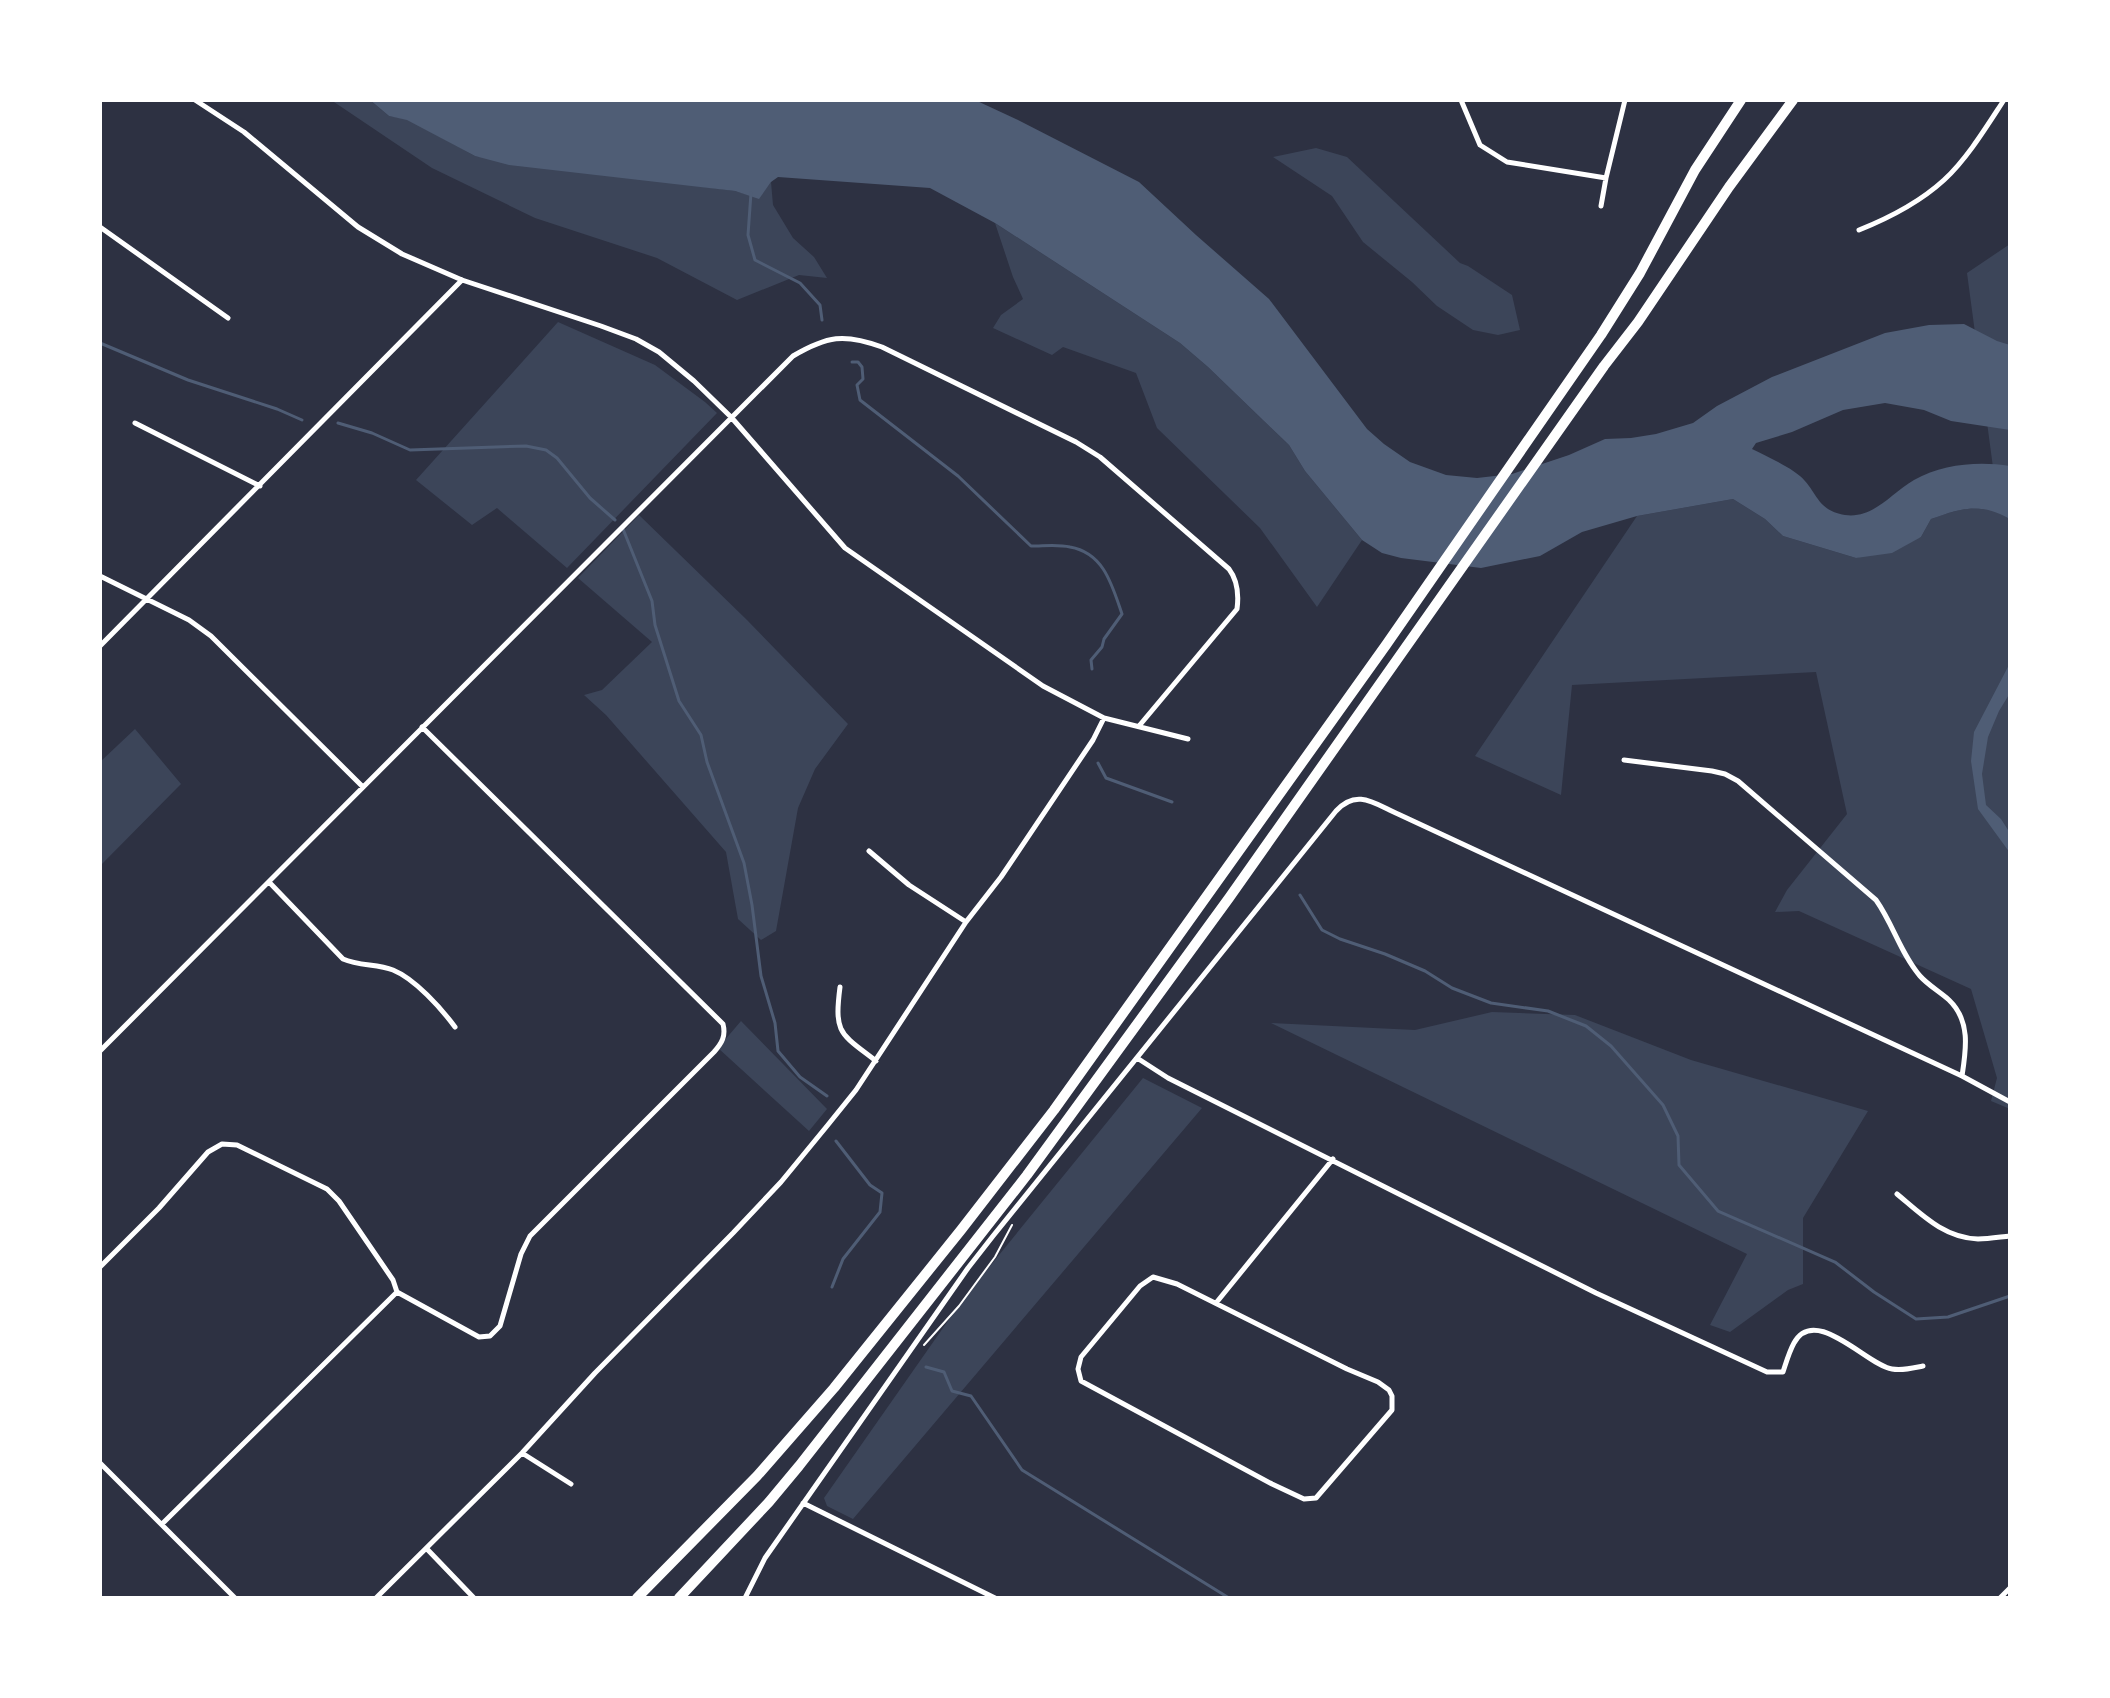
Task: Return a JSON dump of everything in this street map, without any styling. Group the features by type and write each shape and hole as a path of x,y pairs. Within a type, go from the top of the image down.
{"highway":[{"path":"637,1598 766,1465 834,1388 1087,1065 1386,645 1587,355 1640,273 1695,170 1741,100"},
{"path":"679,1598 799,1466 1027,1175 1229,898 1793,100"}],"street":[{"path":"195,100 244,132 358,227 402,254 462,280 636,339 659,352 731,417 845,548 1043,686 1104,718 1188,739"},
{"path":"1461,100 1480,145 1507,162 1606,178"},
{"path":"1601,206 1625,100"},
{"path":"1859,230 1921,199 1946,178 2004,100"},
{"path":"100,227 228,318"},
{"path":"100,646 462,280"},
{"path":"100,1051 793,356 825,339 843,337 882,347 1055,430 1100,457 1229,569 1235,577 1237,609 1139,726"},
{"path":"135,423 260,486"},
{"path":"100,576 189,620 211,636 363,787"},
{"path":"376,1598 522,1453 595,1373 781,1182 856,1090 966,922 1001,877 1093,740 1104,718"},
{"path":"100,1267 159,1208 208,1152 222,1144 237,1145 327,1189 339,1201 393,1280 397,1292 479,1337 490,1336 500,1326 521,1254 530,1236 714,1052 725,1032 723,1024 422,727"},
{"path":"1624,760 1725,774 1738,781 1876,900 1920,976 1952,1003 1961,1018 1967,1044 1962,1076"},
{"path":"745,1598 765,1558 968,1268 1336,811 1348,801 1365,800 1962,1076 2010,1102"},
{"path":"869,851 909,885 966,922"},
{"path":"269,882 343,959 393,970 405,977 442,1010 455,1027"},
{"path":"840,987 837,1012 842,1033 876,1061"},
{"path":"1137,1058 1168,1078 1584,1287 1767,1372 1783,1372 1795,1340 1802,1334 1819,1331 1848,1342 1890,1369 1923,1366"},
{"path":"1216,1303 1333,1159"},
{"path":"1897,1194 1942,1229 1977,1239 2010,1236"},
{"path":"1153,1277 1177,1284 1216,1303 1389,1390 1392,1410 1388,1416 1316,1498 1304,1499 1272,1484 1081,1381 1078,1369 1081,1357 1140,1286 1153,1277"},
{"path":"162,1524 397,1292"},
{"path":"522,1453 571,1484"},
{"path":"100,1463 235,1598"},
{"path":"803,1503 995,1598"},
{"path":"427,1549 474,1598"},
{"path":"2000,1598 2010,1588"}],"path":[{"path":"921,1349 959,1306 995,1257 1016,1218"}],"shaded area":[{"path":"331,100 370,100 389,116 407,119 475,156 735,191 759,198 771,182 773,205 793,238 814,257 827,278 799,275 737,300 657,258 535,218 432,168"},
{"path":"370,100 975,100 1139,182 1269,299 1367,429 1410,462 1446,475 1477,478 1512,474 1605,439 1656,434 1693,423 1717,406 1772,377 1885,333 1929,325 1964,324 2010,345 2010,430 1951,421 1924,410 1885,403 1843,410 1792,432 1756,443 1752,449 1795,472 1823,505 1845,515 1874,509 1914,480 1937,470 1973,464 2010,466 2010,519 1990,510 1971,508 1952,512 1931,519 1921,537 1892,553 1856,558 1783,536 1765,519 1733,499 1637,516 1582,532 1540,556 1481,568 1401,558 1382,553 1362,540 1305,471 1289,445 1180,343 995,223 930,188 778,177 759,199 735,191 509,165 475,156 407,120 389,116"},
{"path":"1316,148 1347,157 1460,263 1512,295 1520,330 1498,335 1473,330 1437,306 1363,242 1332,196 1273,157"},
{"path":"995,223 1180,343 1289,445 1305,471 1362,540 1317,607 1260,528 1157,428 1136,373 1063,347 1052,355 993,328 1001,315 1023,299"},
{"path":"2010,244 2010,1109 1991,1101 1997,1078 1971,989 1799,911 1775,912 1787,890 1847,814 1816,672 1572,685 1561,795 1475,756 1637,516 1733,499 1765,519 1783,536 1856,558 1921,537 1931,519 1948,513 1974,508 1999,512 1967,273"},
{"path":"558,322 655,365 717,413 567,568 497,508 472,525 416,480"},
{"path":"639,515 848,724 815,769 798,808 776,931 761,940 738,919 726,852 606,715 584,695 602,690 652,642 578,578"},
{"path":"2010,663 2010,693 1988,737 1982,774 1986,805 2010,833 2010,853 1978,809 1971,761 1974,732"},
{"path":"135,729 181,784 100,866 100,762"},
{"path":"1492,1012 1575,1015 1691,1060 1868,1111 1803,1218 1803,1284 1788,1290 1730,1332 1710,1325 1747,1254 1271,1023 1415,1030"},
{"path":"741,1021 827,1109 809,1131 718,1048"},
{"path":"1143,1078 1202,1108 853,1519 827,1506 824,1498 964,1298"}],"waterway":[{"path":"751,193 748,235 755,260 800,283 820,305 822,320"},
{"path":"100,343 188,380 302,420"},
{"path":"852,362 858,362 862,367 863,379 857,385 860,400 958,476 1031,546 1070,547 1082,550 1099,563 1122,614 1091,660 1092,669"},
{"path":"338,423 372,433 410,450 526,446 546,450 615,520"},
{"path":"623,529 652,601 655,625 679,701 701,735 707,762 744,863 761,976 775,1023 778,1051 800,1077 827,1096"},
{"path":"1098,763 1106,778 1172,802"},
{"path":"1300,895 1322,930 1340,939 1385,954 1425,971 1452,988 1491,1003 1548,1011 1586,1026 1611,1046 1663,1105 1678,1136 1679,1165 1718,1211 1835,1262 1916,1319 1948,1317 2010,1296"},
{"path":"832,1287 843,1259 880,1212 882,1193 870,1185 836,1141"},
{"path":"926,1367 944,1372 952,1391 971,1396 1022,1470 1229,1598"}]}
